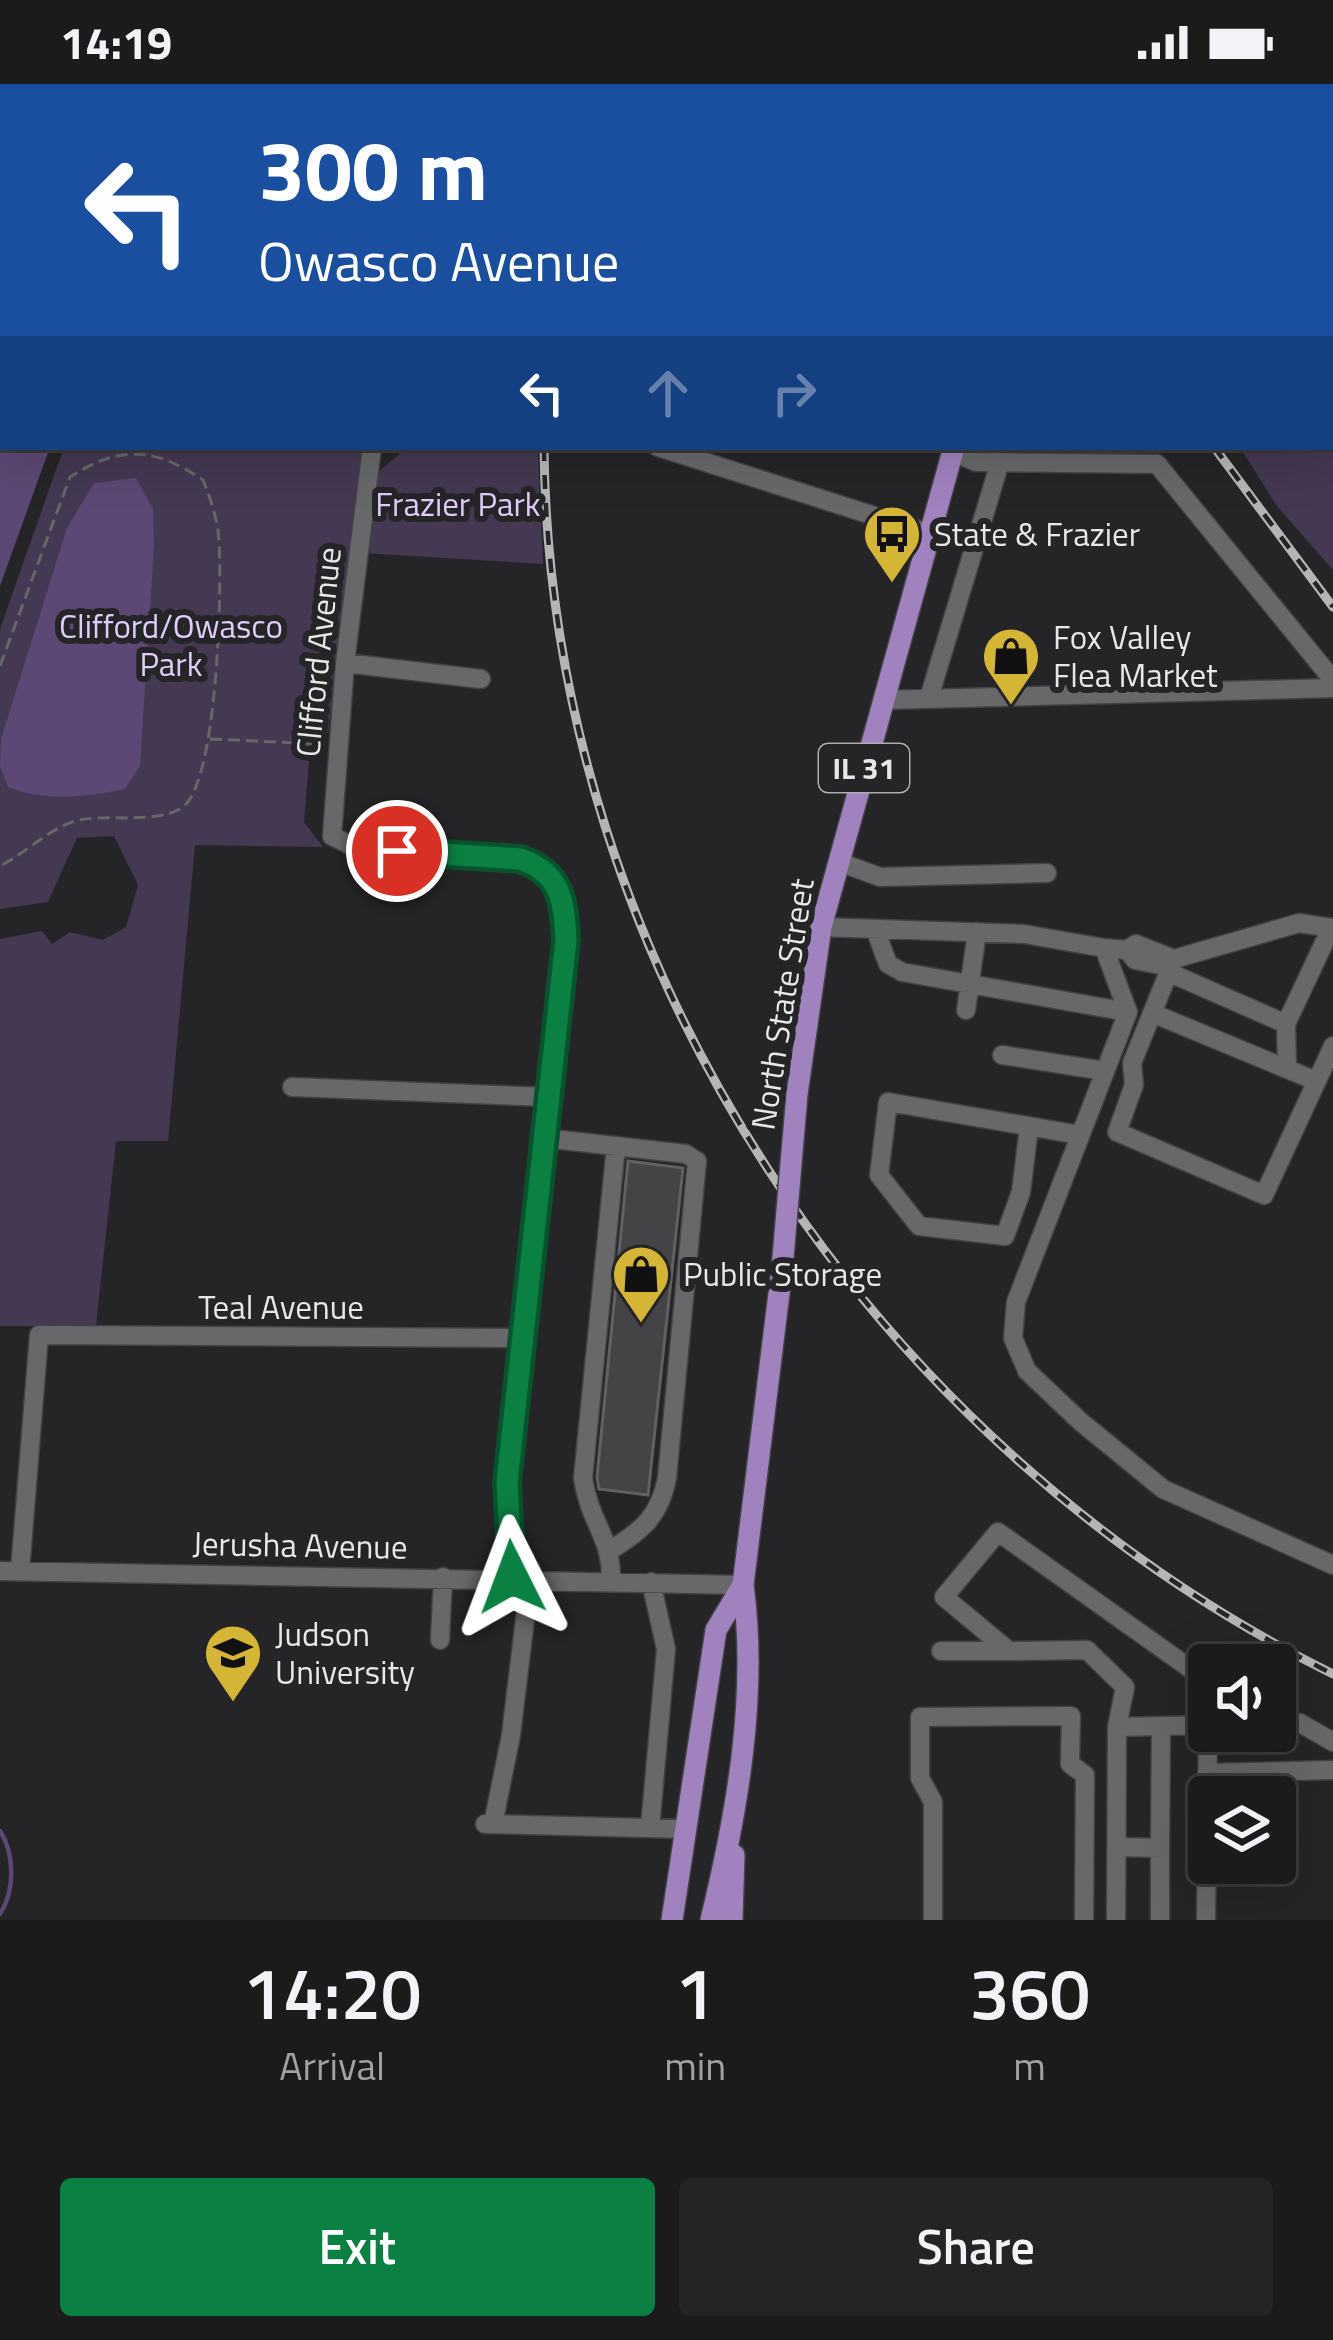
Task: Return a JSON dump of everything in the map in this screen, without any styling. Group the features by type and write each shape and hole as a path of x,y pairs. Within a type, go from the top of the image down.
{"main road":[{"name":"North State Street","path":"710,1920 735,1805 750,1635 742,1585 782,1269 796,1094 821,927 954,450"},
{"name":"North State Street","path":"672,1920 716,1630 742,1585"},
{"path":"732,1920 735,1805"}],"street":[{"name":"Clifford Avenue","path":"372,450 329,826 332,836 356,848 520,859 550,874 560,890 566,940 549,1097"},
{"path":"667,450 928,533"},
{"path":"954,450 976,462 1157,464 1333,684"},
{"path":"928,698 1000,462"},
{"path":"345,664 481,679"},
{"path":"883,700 1333,684"},
{"path":"838,862 880,877 1047,873"},
{"path":"1287,1070 1286,1024 1332,928 1299,922 1171,966 1132,1063 1131,1093 1117,1132 1264,1196 1333,1046"},
{"path":"821,927 1062,938 1127,950 1136,944 1286,1024"},
{"path":"875,928 888,964 902,973 1128,1012"},
{"path":"966,1010 977,932"},
{"path":"1104,948 1128,1012 1016,1301 1013,1338 1027,1371 1163,1489 1333,1565"},
{"path":"1152,1013 1316,1082"},
{"path":"1002,1055 1105,1072"},
{"path":"292,1087 549,1097 507,1482 521,1577 511,1735 489,1824 687,1829"},
{"path":"1029,1126 1021,1192 1005,1237 919,1226 879,1175 888,1102 1029,1126 1081,1135"},
{"path":"544,1138 686,1154 697,1160 662,1502 645,1528 612,1549"},
{"path":"611,1581 612,1549 588,1510 583,1478 616,1145"},
{"name":"Teal Avenue","path":"10,1571 39,1336 522,1338"},
{"path":"1009,1652 944,1597 998,1532 1188,1667"},
{"name":"Jerusha Avenue","path":"10,1571 521,1577 742,1585"},
{"path":"440,1640 443,1576"},
{"path":"650,1828 666,1648 651,1582"},
{"path":"941,1651 1087,1650 1125,1687 1117,1727 1116,1920"},
{"path":"933,1920 933,1802 920,1778 920,1717 1071,1716 1070,1764 1085,1775 1084,1920"},
{"path":"1296,1724 1333,1742"},
{"path":"1117,1727 1188,1725"},
{"path":"1160,1920 1161,1726"},
{"path":"1207,1920 1208,1752"},
{"path":"1208,1773 1333,1770"},
{"path":"1117,1847 1160,1848"}],"path":[{"path":"0,666 70,477 109,456 149,451 203,480 213,505 219,596 201,781 182,809 76,820 0,866"},
{"path":"208,739 338,745"}],"green space":[{"name":"Clifford/Owasco Park","path":"63,450 363,450 328,733 311,737 304,822 323,847 195,845 168,1141 116,1141 96,1326 0,1326 0,939 42,931 52,944 70,932 103,940 126,927 138,885 114,836 77,838 48,902 0,909 0,629"},
{"name":"Frazier Park","path":"405,450 538,453 543,564 364,553 373,476"},
{"path":"1242,450 1333,450 1333,570 1276,505"}],"shaded area":[{"path":"0,450 49,450 0,586"},
{"path":"136,478 153,509 154,546 140,766 125,789 96,794 51,796 8,787 0,766 1,739 67,528 94,483"}],"building":[{"name":"Public Storage","path":"628,1161 683,1168 648,1495 599,1489 597,1477"}],"waterway":[{"path":"0,1831 11,1873 0,1914"}],"railway":[{"path":"544,450 561,639 605,825 675,1003 768,1170 883,1323 1017,1459 1168,1577 1333,1674"},
{"path":"1216,450 1333,607"}],"place":[{"name":"State & Frazier","path":"892,585"},
{"name":"Fox Valley Flea Market","path":"1011,707"},
{"name":"Public Storage","path":"641,1325"},
{"name":"Judson University","path":"233,1704"}],"route":[{"path":"397,851 520,859 550,874 565,912 566,940 507,1482 512,1577"}]}
